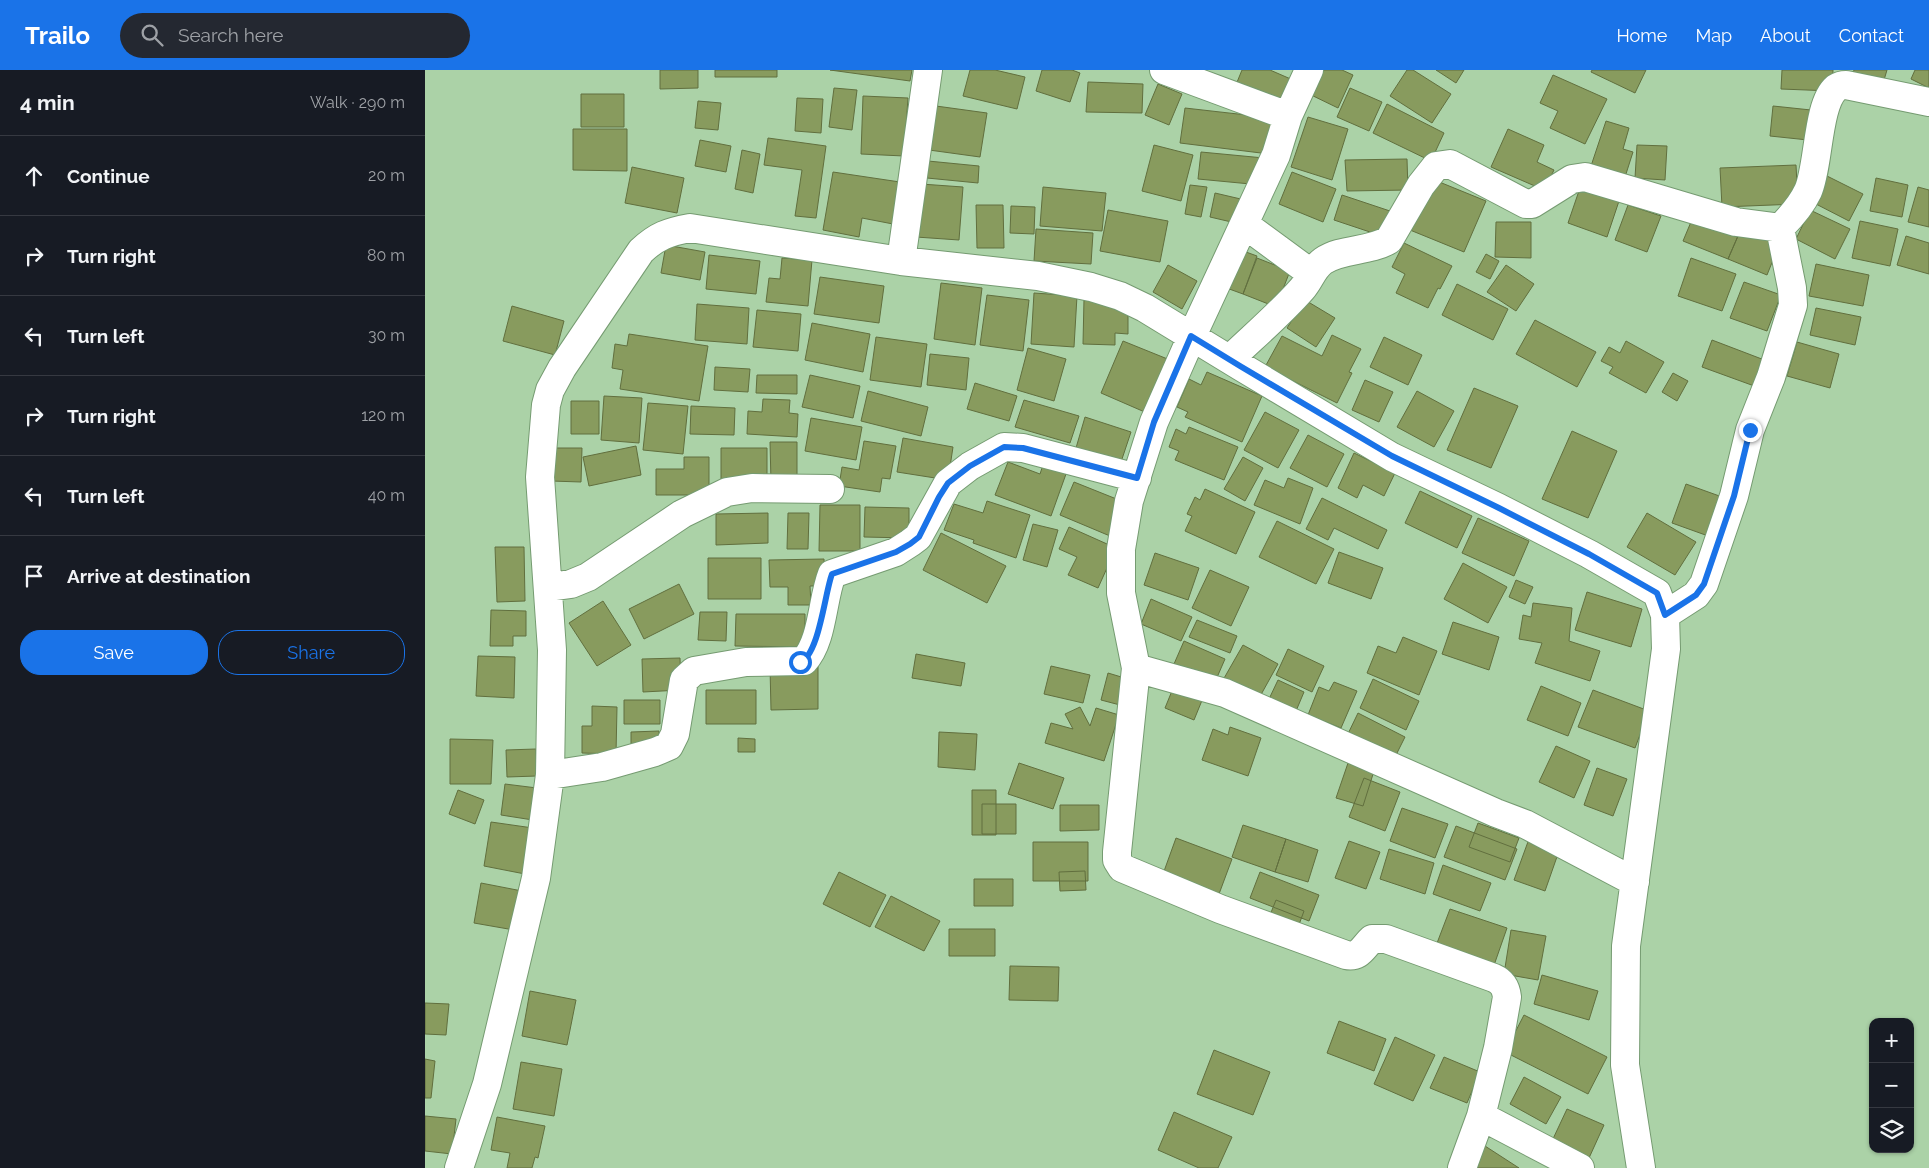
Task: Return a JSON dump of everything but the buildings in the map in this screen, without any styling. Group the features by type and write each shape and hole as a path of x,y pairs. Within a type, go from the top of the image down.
{"street":[{"path":"901,261 928,70"},
{"path":"1164,70 1288,116"},
{"path":"1309,70 1288,116 1276,156 1191,336 1154,422 1129,501 1121,549 1121,593 1136,668 1117,860 1122,868 1220,909 1346,956 1359,954 1372,939 1386,939 1499,980 1506,989 1507,997 1498,1048 1481,1116 1462,1168"},
{"path":"1780,228 1793,215 1808,190 1825,108 1831,94 1837,87 1846,85 1929,102"},
{"path":"1230,359 1303,288 1323,261 1333,256 1381,245 1389,240 1421,185 1437,166 1444,164 1449,164 1527,204 1532,204 1572,179 1585,177 1736,222 1780,228"},
{"path":"1243,224 1312,274"},
{"path":"459,1168 487,1084 536,878 550,775 552,650 540,477 546,405 550,390 562,368 641,251 654,239 671,231 690,228 901,261 1038,276 1091,287 1120,296 1145,308 1392,456 1508,512 1589,554 1657,593 1665,615 1666,649 1626,946 1625,1065 1641,1168"},
{"path":"1665,615 1696,595 1704,584 1734,496 1750,430 1771,377 1793,305 1792,288 1780,228"},
{"path":"550,775 602,767 655,752 669,746 675,734 684,680 694,671 758,661 803,661 809,656 819,629 832,574 896,552 910,544 919,537 948,483 970,466 1004,447 1023,448 1137,478"},
{"path":"549,587 571,584 588,577 682,514 727,492 751,488 829,489"},
{"path":"1136,668 1225,693 1525,824 1635,882"},
{"path":"1481,1116 1580,1168"}],"route":[{"path":"800,662 809,656 819,629 832,574 896,552 910,544 919,537 948,483 970,466 994,452 1004,447 1013,446 1137,478 1154,422 1191,336 1392,456 1589,554 1657,593 1665,615 1685,604 1696,595 1704,584 1734,496 1750,430"}]}
